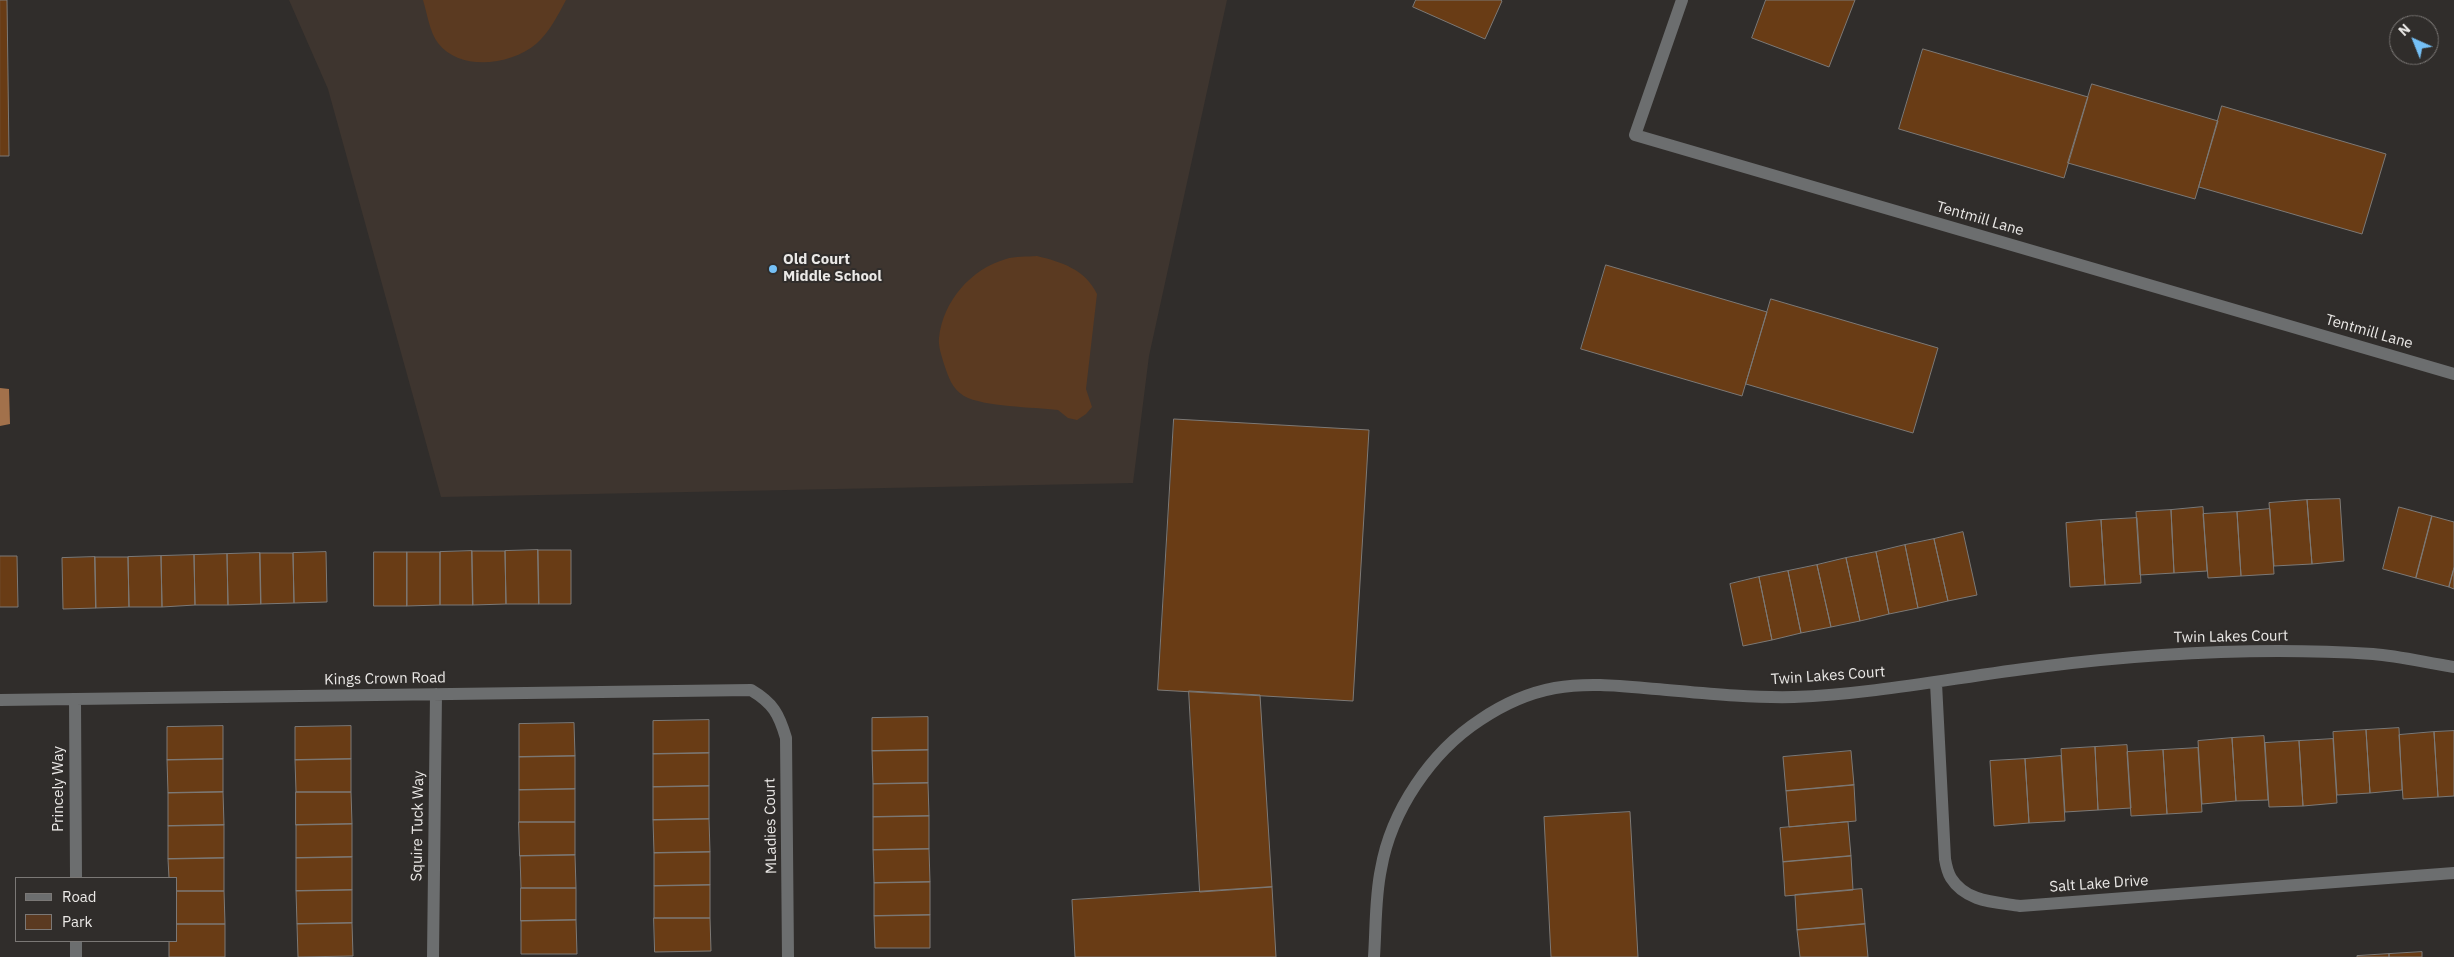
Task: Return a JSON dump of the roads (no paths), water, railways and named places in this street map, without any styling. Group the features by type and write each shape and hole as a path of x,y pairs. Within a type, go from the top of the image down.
{"street":[{"name":"Tentmill Lane","path":"1682,0 1635,135 2454,374"},
{"name":"Twin Lakes Court","path":"1374,957 1380,872 1388,837 1406,802 1427,771 1456,737 1482,719 1518,699 1553,688 1590,684 1739,696 1796,697 1936,683 2036,667 2148,655 2252,651 2376,654 2454,667"},
{"name":"Salt Lake Drive","path":"1936,683 1944,859 1951,878 1966,893 1982,900 2020,906 2454,873"},
{"name":"Kings Crown Road","path":"0,700 751,690 767,700"},
{"name":"Squire Tuck Way","path":"433,957 436,694"},
{"name":"Princely Way","path":"75,700 76,877"},
{"name":"MLadies Court","path":"767,700 781,720 786,738 788,957"},
{"path":"76,942 76,957"}],"place":[{"name":"Old Court Middle School","path":"773,269"}]}
